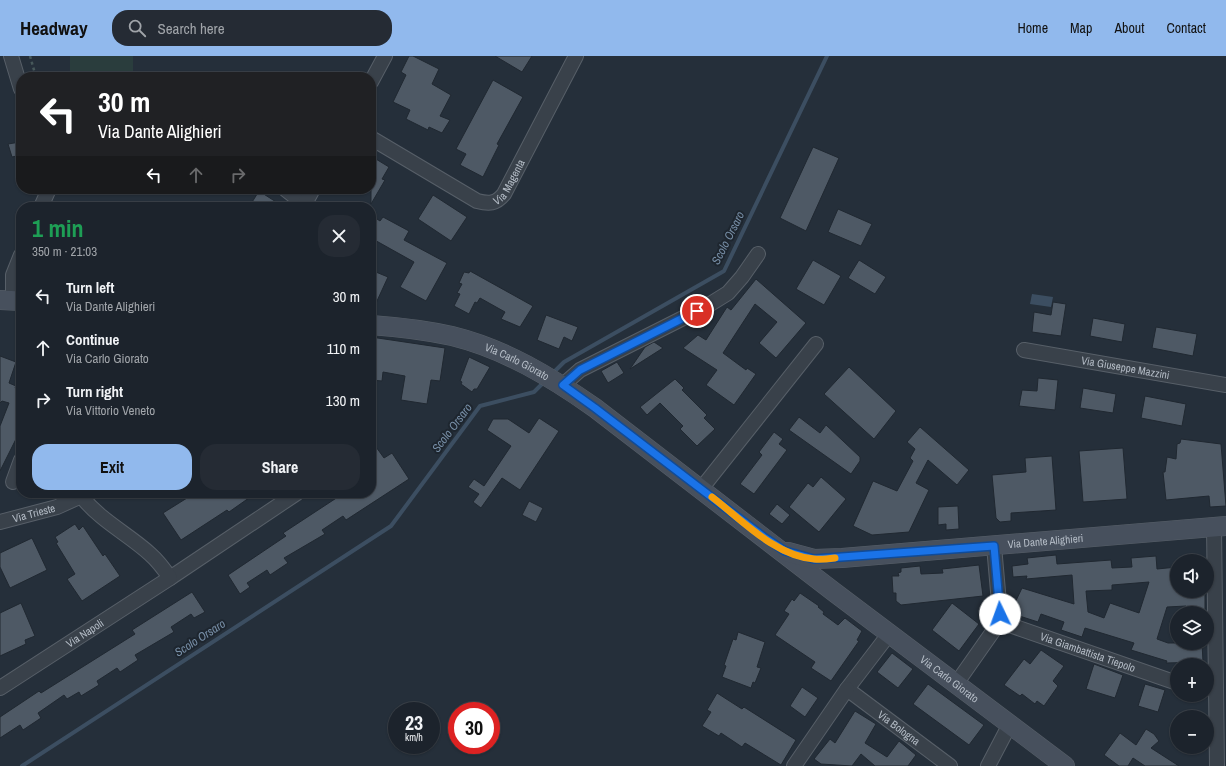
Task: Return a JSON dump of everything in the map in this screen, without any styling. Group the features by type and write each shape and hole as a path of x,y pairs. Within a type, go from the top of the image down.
{"street":[{"path":"11,56 16,72"},
{"path":"376,73 385,56"},
{"name":"Via Magenta","path":"376,141 477,201 494,203 504,194 576,56"},
{"path":"290,194 299,202"},
{"path":"560,384 580,370 695,312 728,292 742,277 758,254"},
{"path":"11,301 13,275 16,268"},
{"name":"Via Carlo Giorato","path":"376,325 412,328 452,336 500,352 541,372 560,384 701,489 889,634 1065,766"},
{"path":"701,489 816,344"},
{"name":"Via Giuseppe Mazzini","path":"1024,350 1226,385"},
{"path":"13,482 16,474"},
{"name":"Via Trieste","path":"0,522 57,507 78,498"},
{"path":"86,498 88,504 117,529 151,554 170,578"},
{"name":"Via Napoli","path":"0,688 170,578 289,498"},
{"path":"1214,658 1220,527"},
{"name":"Via Dante Alighieri","path":"772,544 796,555 814,559 842,558 1220,527"},
{"path":"956,684 998,621 1000,606 994,546"},
{"path":"834,592 831,585 831,572 836,563 842,558"},
{"name":"Via Carlo Giorato","path":"814,559 823,579 834,592"},
{"name":"Via Giambattista Tiepolo","path":"998,621 1170,681"},
{"path":"794,766 847,689 889,634"},
{"name":"Via Bologna","path":"847,689 950,766"},
{"path":"1212,702 1217,766"},
{"path":"988,766 1010,724"}],"path":[{"path":"30,56 35,72"}],"shaded area":[{"path":"70,56 133,56 133,72 70,72"}],"water":[{"path":"1032,294 1053,297 1051,307 1030,304"}],"building":[{"path":"409,56 413,56 439,69 432,84 451,95 440,116 450,120 442,133 429,127 428,130 406,119 410,110 393,102 406,75 401,72"},
{"path":"495,56 532,56 522,72"},
{"path":"493,80 523,97 497,144 499,145 483,177 460,165 466,154 456,149"},
{"path":"16,143 16,156 12,157 8,144"},
{"path":"813,147 839,158 806,231 780,218"},
{"path":"376,159 389,167 382,179 385,180 371,202 371,194 376,194"},
{"path":"257,194 264,194 276,202 252,202"},
{"path":"433,195 467,217 451,241 418,219"},
{"path":"838,209 872,224 861,246 828,232"},
{"path":"383,217 409,231 404,240 447,263 426,301 400,287 414,262 376,241 376,218 380,221"},
{"path":"813,260 841,276 824,305 796,289"},
{"path":"859,260 886,277 875,294 848,278"},
{"path":"470,271 533,306 520,327 501,319 505,312 480,298 477,303 475,302 469,314 454,306 460,294 457,293 462,284 459,283 464,272 469,273"},
{"path":"376,272 388,277 376,303"},
{"path":"756,279 806,323 776,358 759,343 777,322 755,304 723,353 746,370 747,368 756,374 734,405 706,385 717,370 683,348 698,335 706,340 727,307 731,310"},
{"path":"1053,302 1066,304 1061,336 1032,332 1034,312 1051,315"},
{"path":"546,315 578,327 572,341 564,337 559,349 537,340"},
{"path":"1093,318 1125,324 1122,342 1090,336"},
{"path":"1156,327 1197,334 1193,356 1152,348"},
{"path":"376,338 445,348 440,381 431,380 427,404 401,400 405,376 383,372 382,381 376,380"},
{"path":"654,342 663,348 630,369 645,347"},
{"path":"0,356 16,362 9,383 16,386 16,439 0,471 0,426 9,403 2,401 0,403"},
{"path":"469,357 490,367 477,389 474,389 472,392 461,384 462,382 460,381"},
{"path":"617,362 624,373 608,383 601,371"},
{"path":"849,367 896,411 874,439 824,394"},
{"path":"1038,378 1058,380 1055,410 1019,406 1022,390 1037,391"},
{"path":"675,379 684,388 682,390 707,415 704,418 715,429 697,446 680,429 683,426 660,403 647,415 640,407"},
{"path":"1083,388 1116,394 1113,413 1080,408"},
{"path":"1145,396 1186,404 1182,426 1141,418"},
{"path":"799,417 820,433 826,425 860,457 860,461 851,474 789,430"},
{"path":"539,418 559,431 520,490 502,478 481,508 473,502 479,494 468,487 474,479 484,486 511,446 487,430 493,419 508,419 529,433"},
{"path":"920,427 969,470 957,485 928,460 916,483 929,490 909,532 872,535 853,526 873,481 897,491 913,461 910,458 915,449 907,442"},
{"path":"774,432 783,439 779,444 787,450 754,494 740,484 762,455 759,452"},
{"path":"1181,439 1221,444 1226,506 1210,507 1209,496 1166,500 1163,472 1165,472 1167,457 1176,459 1177,444 1180,443"},
{"path":"376,447 384,458 392,453 409,479 346,520 343,516 322,530 325,534 284,558 288,563 270,575 267,570 247,583 250,587 240,594 228,575 286,536 283,533 336,498 376,498"},
{"path":"1123,448 1127,499 1083,502 1079,451"},
{"path":"1052,456 1056,510 1011,513 1011,521 1000,522 996,518 992,475 1026,472 1025,458"},
{"path":"821,477 846,499 819,532 789,507 808,483 813,487"},
{"path":"187,498 249,498 229,512 227,510 181,540 163,513"},
{"path":"529,501 543,508 536,522 522,515"},
{"path":"777,504 790,515 782,524 769,514"},
{"path":"958,506 959,529 946,530 946,524 938,525 938,507"},
{"path":"75,524 79,530 83,526 103,556 105,554 120,576 82,601 67,579 75,574 56,543 58,542 55,537"},
{"path":"32,538 47,570 10,588 0,567 0,553"},
{"path":"1056,555 1057,564 1111,560 1112,568 1132,567 1131,558 1156,556 1157,569 1170,568 1170,598 1205,598 1205,606 1167,607 1157,639 1170,643 1170,650 1202,650 1203,658 1170,658 1170,663 1166,663 1167,661 1131,650 1134,643 1085,628 1082,637 1061,630 1064,622 1041,614 1038,622 1010,613 1022,588 1074,604 1072,575 1026,579 1027,576 1013,577 1012,566 1028,564 1027,558","holes":["1149,582 1139,613 1110,603 1104,618 1088,612 1086,591 1112,590 1112,585"]},
{"path":"979,565 983,596 901,605 896,601 896,593 893,593 892,576 899,576 898,573 901,572 901,568 920,566 921,574 943,573 942,569"},
{"path":"192,592 205,612 194,618 191,614 171,627 174,632 135,655 138,660 120,672 117,668 97,681 99,685 81,696 79,692 67,699 64,695 38,713 41,718 23,730 20,725 0,738 0,717 39,691 41,693 135,634 132,630"},
{"path":"800,593 819,606 818,607 824,612 823,614 838,625 845,618 862,631 857,640 859,641 831,681 811,668 815,662 775,635 789,614 784,611 792,599 794,601"},
{"path":"21,603 35,636 25,640 26,644 0,656 0,613"},
{"path":"952,603 979,624 959,651 932,630"},
{"path":"738,632 765,642 757,667 761,668 755,683 753,682 751,688 722,677 726,666 724,665 733,639 736,640"},
{"path":"1041,650 1064,666 1053,681 1058,686 1044,706 1037,701 1035,704 1022,694 1020,696 1004,685 1024,659 1030,664"},
{"path":"892,653 913,669 898,688 877,672"},
{"path":"1094,664 1123,675 1115,698 1086,689"},
{"path":"928,684 984,725 969,745 913,704"},
{"path":"1145,684 1165,690 1158,712 1138,706"},
{"path":"802,687 818,698 805,717 790,706"},
{"path":"717,693 742,709 744,707 796,740 781,765 745,743 742,747 721,733 719,736 702,726 711,712 707,710"},
{"path":"855,711 876,724 865,743 887,757 899,741 916,755 908,766 875,766 861,754 852,766 821,764 814,759 830,739 835,743"},
{"path":"1146,729 1154,734 1159,741 1151,748 1179,766 1145,766 1133,758 1128,766 1119,766 1104,755 1120,733 1136,745"}],"waterway":[{"name":"Scolo Orsaro","path":"552,374 564,362 724,271 827,56"},
{"name":"Scolo Orsaro","path":"22,766 391,526 480,406 534,392 544,382"}],"slow traffic":[{"path":"712,497 772,544 785,551 814,559 835,558"}],"route":[{"path":"697,311 580,370 563,385 772,544 785,551 814,559 994,546 1000,614"}]}
